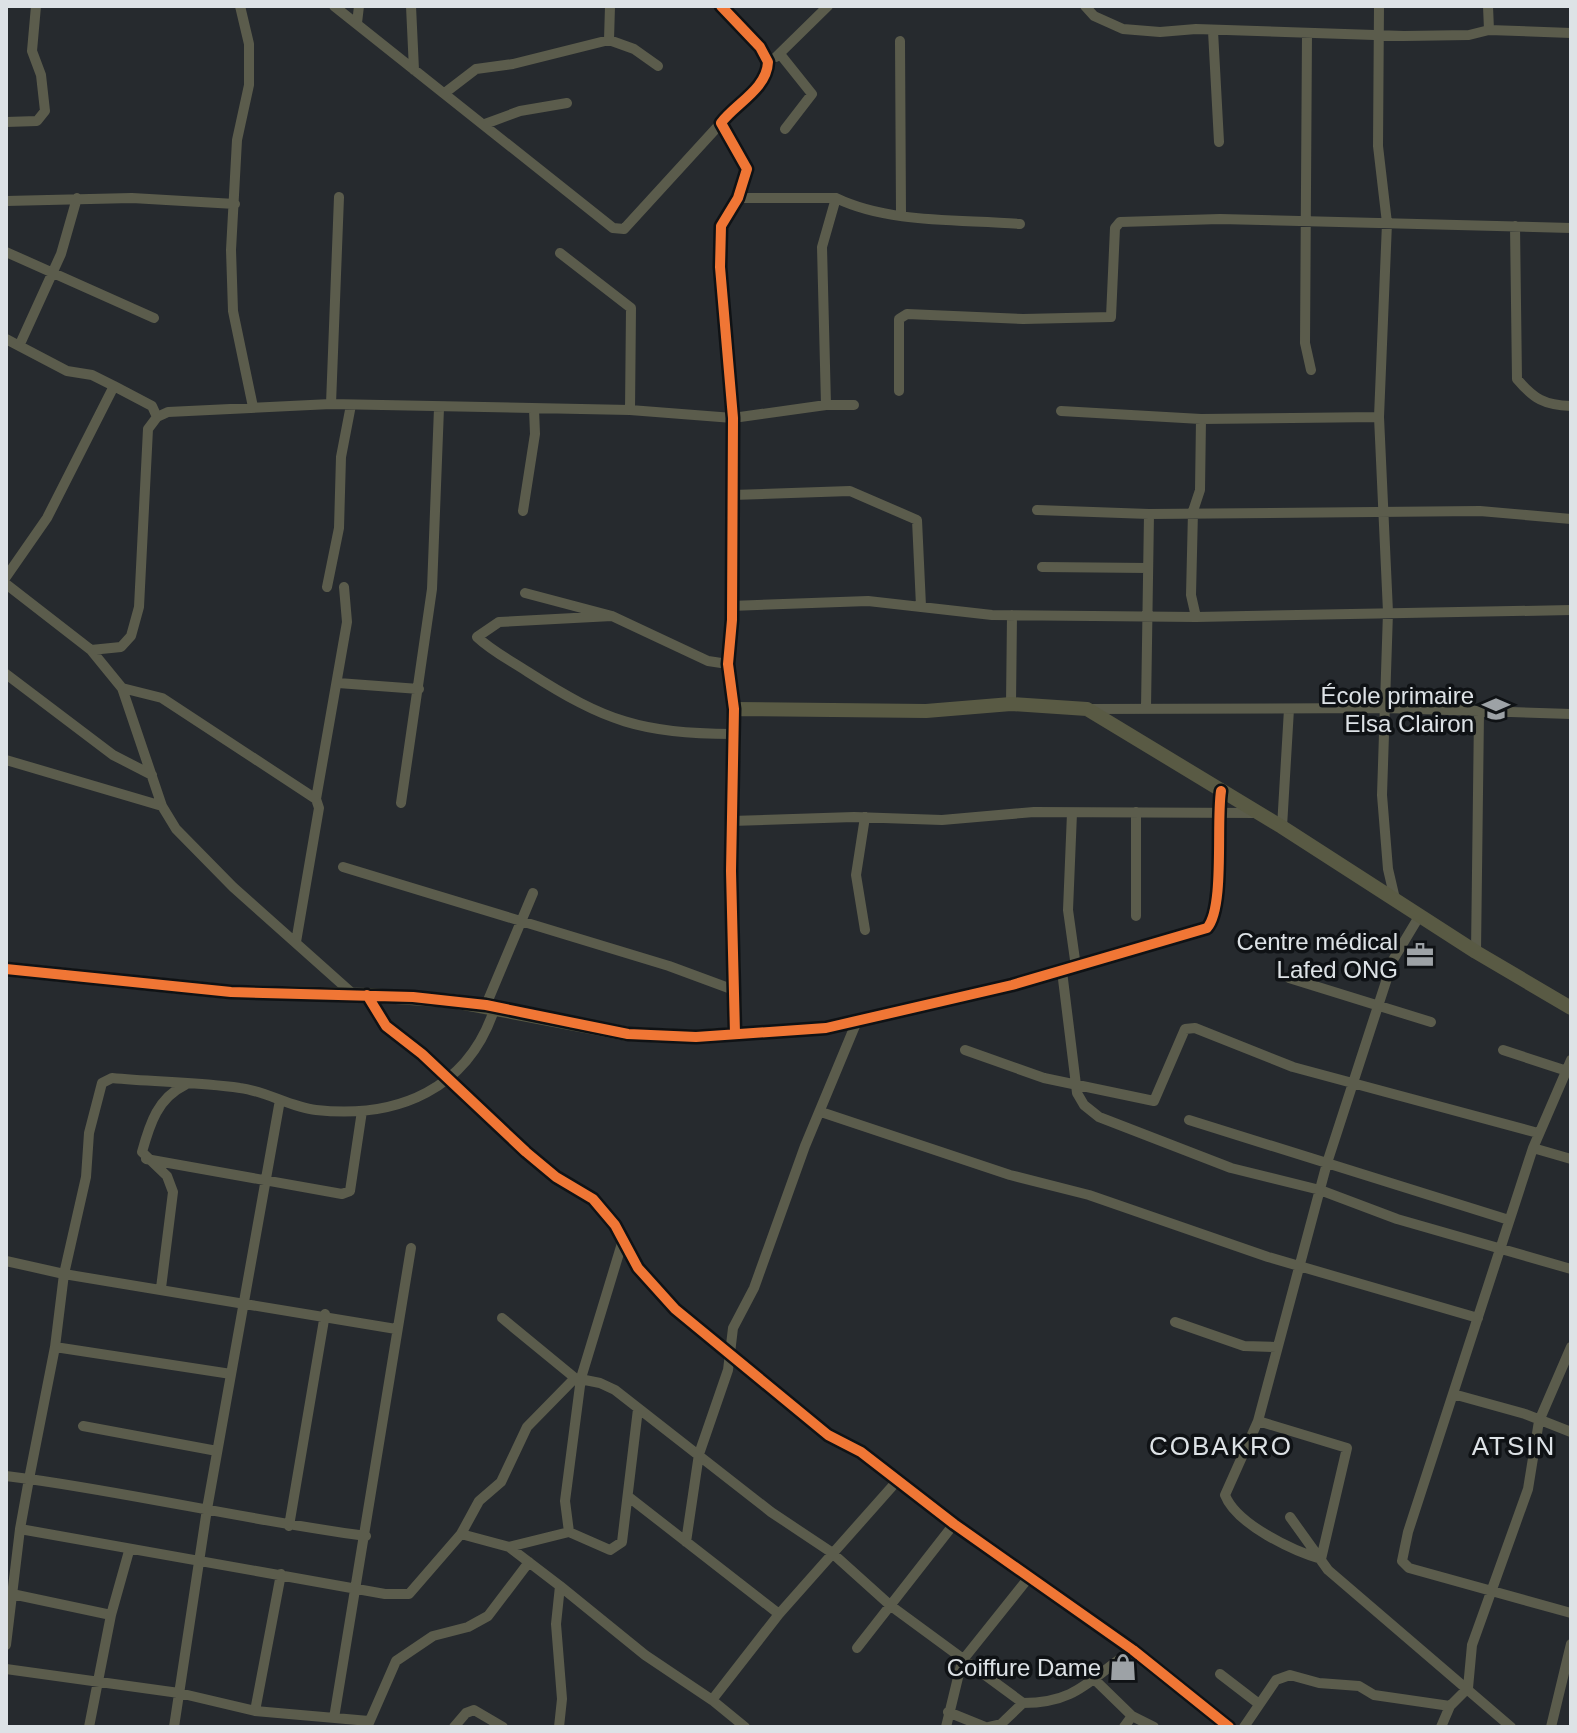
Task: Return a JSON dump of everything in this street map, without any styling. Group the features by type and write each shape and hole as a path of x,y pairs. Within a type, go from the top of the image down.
{"street":[{"path":"6,122 37,121 45,111 41,75 32,51 36,6"},
{"path":"240,6 249,44 249,85 237,140 231,250 233,311 253,407"},
{"path":"334,6 446,92 602,222 624,229 753,92 764,76 768,62 828,6"},
{"path":"357,23 359,6"},
{"path":"411,6 414,70"},
{"path":"609,40 610,6"},
{"path":"721,6 760,47 768,62"},
{"path":"1085,6 1094,16 1123,29 1469,35 1489,30 1571,33"},
{"path":"1379,6 1378,146 1387,223 1379,417 1388,612 1382,795 1388,869 1395,899"},
{"path":"1488,6 1489,30"},
{"path":"1213,31 1219,142"},
{"path":"1307,33 1305,343 1311,370"},
{"path":"446,92 476,69 513,64 609,40 634,49 658,66"},
{"path":"900,41 901,214"},
{"path":"780,54 812,94 785,129"},
{"path":"485,124 520,111 567,103"},
{"path":"721,123 747,169 738,198 721,226 720,267 733,418 728,664 734,709 731,821 735,1034"},
{"path":"331,404 339,197"},
{"path":"6,201 77,198 235,204"},
{"path":"20,344 61,254 77,198"},
{"path":"738,198 836,198 857,208 887,215 1020,224"},
{"path":"826,405 822,247 836,198"},
{"path":"899,391 899,319 907,314 1023,319 1111,317 1115,228 1120,222 1387,223 1571,228"},
{"path":"1515,226 1517,379 1533,398 1549,405 1571,406"},
{"path":"6,252 51,275 154,318"},
{"path":"560,253 631,308 630,410"},
{"path":"6,339 67,371 92,375 114,386 152,406 157,417"},
{"path":"6,577 47,518 114,386"},
{"path":"91,650 121,647 131,636 141,588 148,429 157,417 168,412 331,404 630,410 733,418 826,405 854,405"},
{"path":"327,587 339,528 341,457 351,405"},
{"path":"401,803 432,589 439,408"},
{"path":"523,511 535,434 534,409"},
{"path":"1061,411 1201,419 1379,417"},
{"path":"1196,617 1191,595 1193,511 1200,490 1201,419"},
{"path":"732,495 850,491 908,514 917,520 921,606"},
{"path":"1037,510 1149,514 1193,511 1480,511 1571,519"},
{"path":"1146,708 1149,514"},
{"path":"1042,567 1148,568"},
{"path":"6,584 91,650 122,688 162,806 197,852 296,942 320,968 360,994 380,1020 422,1054 556,1177 593,1199 654,1288 828,1435 861,1452 954,1524 1133,1650 1229,1727"},
{"path":"296,942 319,808 316,799 347,622 344,587"},
{"path":"525,593 612,616 688,653 728,664"},
{"path":"730,606 868,601 1012,615 1196,617 1571,610"},
{"path":"1011,704 1012,615"},
{"path":"612,616 499,622 477,637 498,655 611,720 634,726 733,734"},
{"path":"6,674 113,755 152,775"},
{"path":"338,683 419,689"},
{"path":"122,688 162,698 316,799"},
{"path":"734,709 926,711 1011,704 1087,709 1386,708 1571,714"},
{"path":"1087,709 1571,1008"},
{"path":"1282,827 1289,709"},
{"path":"1476,952 1479,713"},
{"path":"6,760 162,806"},
{"path":"6,969 231,992 360,994 490,1006 628,1034 696,1037 826,1028 1062,971 1207,928 1213,921 1218,869 1217,813 1221,791"},
{"path":"731,821 865,817 921,820 1136,812 1258,813"},
{"path":"1136,812 1136,916"},
{"path":"1072,813 1068,910 1076,967"},
{"path":"865,817 856,875 865,930"},
{"path":"343,867 669,966 734,990"},
{"path":"6,1645 20,1529 55,1347 64,1274 86,1177 89,1133 102,1083 112,1078 242,1088 314,1110 362,1111 391,1107 413,1099 470,1061 488,1028 490,1006 533,893"},
{"path":"1321,1559 1295,1552 1254,1526 1228,1503 1225,1495 1258,1421 1276,1347 1302,1266 1327,1163 1356,1082 1393,960 1420,915"},
{"path":"1062,971 1076,1084 1084,1105 1099,1117 1231,1168 1320,1190 1397,1219 1571,1269"},
{"path":"1289,978 1431,1022"},
{"path":"686,1542 699,1454 728,1370 733,1328 754,1288 857,1021"},
{"path":"965,1050 1044,1078 1115,1096 1154,1101 1185,1029 1189,1027 1293,1067 1538,1133"},
{"path":"1503,1050 1567,1071"},
{"path":"1571,1060 1538,1133 1402,1561 1409,1568 1571,1613"},
{"path":"161,1288 173,1192 167,1176 142,1152 148,1129 166,1094 186,1084"},
{"path":"174,1727 207,1509 280,1100"},
{"path":"146,1159 342,1194 350,1191 362,1111"},
{"path":"821,1112 1302,1266 1478,1318"},
{"path":"1189,1120 1509,1220"},
{"path":"1533,1148 1571,1159"},
{"path":"569,1532 565,1501 578,1378 623,1240"},
{"path":"334,1718 411,1248"},
{"path":"6,1261 64,1274 325,1314 396,1329"},
{"path":"289,1526 325,1314"},
{"path":"502,1318 578,1378 615,1390 771,1512 831,1552 891,1606 962,1661 1023,1703 1052,1703 1074,1695 1133,1650"},
{"path":"1175,1322 1244,1346 1276,1347"},
{"path":"55,1347 231,1374"},
{"path":"1441,1727 1450,1706 1468,1688 1472,1645 1528,1489 1539,1421 1571,1347"},
{"path":"20,1529 75,1537 129,1551 409,1594 461,1534 479,1501 501,1482 527,1427 578,1378"},
{"path":"1453,1394 1525,1414 1571,1432"},
{"path":"509,1547 569,1532 610,1550 617,1548 626,1529 638,1409"},
{"path":"1258,1421 1347,1448 1321,1559"},
{"path":"83,1426 217,1451"},
{"path":"6,1476 130,1493 289,1526 366,1536"},
{"path":"712,1700 831,1552 897,1481"},
{"path":"630,1498 779,1614"},
{"path":"1290,1517 1307,1545 1328,1570 1511,1727"},
{"path":"857,1648 954,1524"},
{"path":"461,1534 509,1547 645,1655 712,1700 745,1727"},
{"path":"89,1727 111,1615 129,1551"},
{"path":"6,1669 179,1693 255,1711 368,1724 396,1661 433,1636 468,1627 488,1616 529,1562"},
{"path":"255,1711 281,1574"},
{"path":"946,1727 962,1661 1030,1576"},
{"path":"559,1727 562,1699 556,1624 560,1586"},
{"path":"12,1594 111,1615"},
{"path":"1551,1727 1571,1644"},
{"path":"1220,1674 1259,1704"},
{"path":"1244,1727 1276,1680 1290,1675 1319,1683 1359,1686 1374,1695 1450,1706"},
{"path":"1094,1679 1132,1716 1154,1727"},
{"path":"948,1712 987,1727 1001,1724 1023,1703"},
{"path":"454,1727 466,1713 474,1710 503,1727"},
{"path":"1124,1727 1132,1716"}],"cycle path":[{"path":"721,6 760,47 768,62 756,88 721,123 747,169 738,198 721,226 720,267 733,418 732,620 728,664 734,709 731,871 735,1034"},
{"path":"6,969 231,992 413,997 486,1005 628,1034 696,1037 826,1028 1012,985 1207,928 1213,918 1218,884 1221,791"},
{"path":"367,995 386,1026 422,1054 526,1152 556,1177 593,1199 615,1225 638,1268 675,1309 828,1435 861,1452 954,1524 1133,1650 1229,1727"}],"place":[{"name":"École primaire Elsa Clairon","path":"1496,709"},
{"name":"Centre médical Lafed ONG","path":"1420,955"},
{"name":"Coiffure Dame","path":"1123,1667"}],"district":[{"name":"COBAKRO","path":"1221,1446"},
{"name":"ATSIN","path":"1514,1446"}]}
